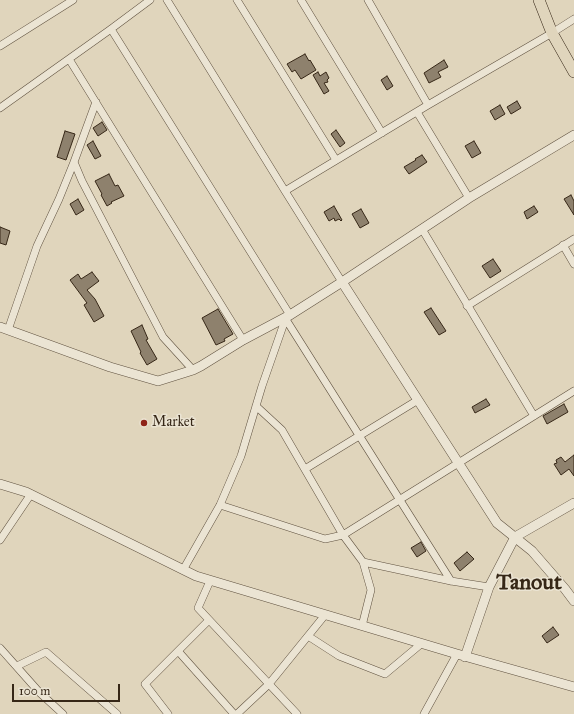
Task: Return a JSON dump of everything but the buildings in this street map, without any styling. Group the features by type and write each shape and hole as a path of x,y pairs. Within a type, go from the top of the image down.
{"main road":[{"path":"539,0 552,33 574,72"}],"street":[{"path":"0,46 73,0"},
{"path":"0,108 150,0"},
{"path":"167,0 342,282 458,464 497,522 532,551 574,601"},
{"path":"237,0 336,160"},
{"path":"301,0 382,133"},
{"path":"368,0 428,105"},
{"path":"285,191 574,19"},
{"path":"111,29 288,316 399,500 451,582"},
{"path":"69,59 243,340"},
{"path":"96,102 60,199 37,246 4,328 110,367 158,381 201,366 243,340 288,316 469,198 574,135"},
{"path":"417,112 469,198"},
{"path":"74,162 82,181 163,337 192,370"},
{"path":"422,229 534,416"},
{"path":"467,306 574,239"},
{"path":"563,245 574,264"},
{"path":"183,570 220,505 241,456 256,406 284,323 288,316"},
{"path":"220,505 325,539 343,535 574,391"},
{"path":"305,469 418,400"},
{"path":"256,406 282,430 343,535 362,562 371,590 362,626"},
{"path":"0,484 31,494 196,576 420,644 574,687"},
{"path":"0,540 31,494"},
{"path":"424,714 461,656 489,587 514,537 574,503"},
{"path":"362,562 451,582 489,587"},
{"path":"210,580 198,608 297,714"},
{"path":"178,651 235,714 269,684 326,615"},
{"path":"168,714 145,684 209,620"},
{"path":"308,636 339,656 385,674 420,644"},
{"path":"0,648 40,693 63,714"},
{"path":"17,666 46,652 117,714"}],"place":[{"name":"Market","path":"144,423"}],"district":[{"name":"Tanout","path":"529,584"}]}
